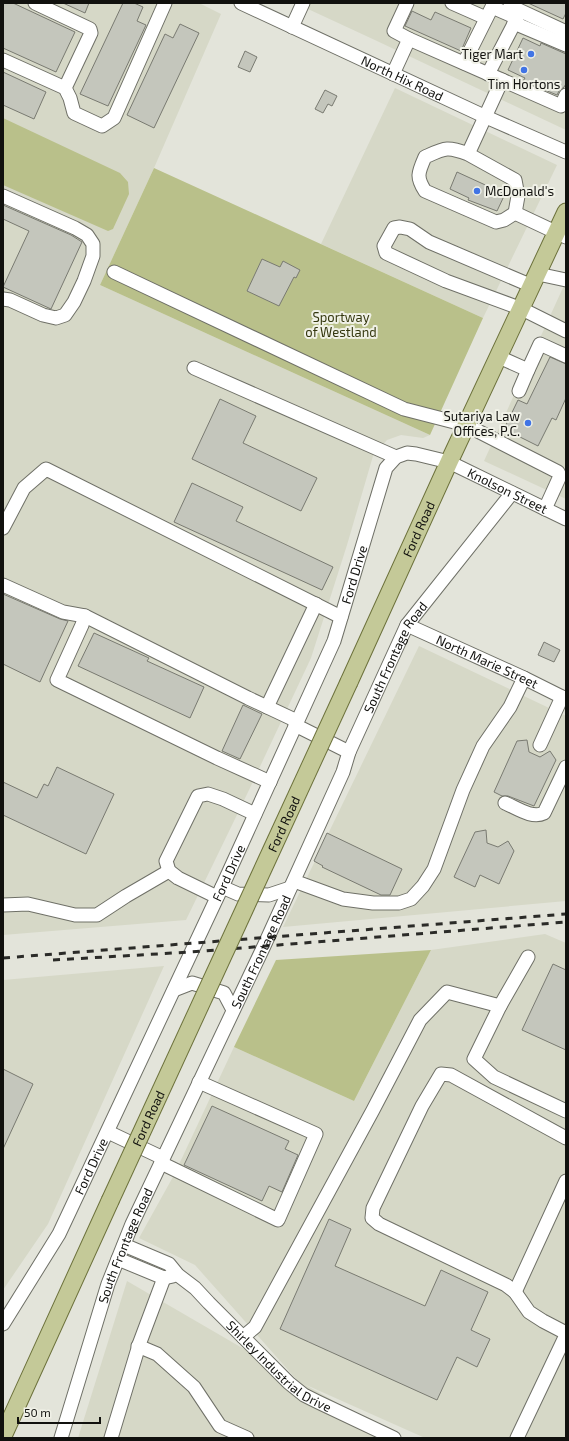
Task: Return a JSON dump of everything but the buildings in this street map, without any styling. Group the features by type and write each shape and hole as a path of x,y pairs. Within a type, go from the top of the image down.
{"main road":[{"name":"Ford Road","path":"3,1436 466,425 535,280 561,235 566,212"}],"street":[{"path":"35,3 90,29 91,33 64,88"},
{"path":"3,60 64,88 70,98 74,113 102,126 114,118 165,3"},
{"name":"North Hix Road","path":"240,3 486,117 566,152"},
{"path":"292,27 303,3"},
{"path":"407,3 394,31 561,106 566,95"},
{"path":"452,3 486,18"},
{"path":"503,3 566,32"},
{"path":"464,63 492,7 517,18 488,74"},
{"path":"514,23 566,45"},
{"path":"393,74 409,39"},
{"path":"468,154 502,80"},
{"path":"453,149 468,154 515,180 518,196 515,213 504,220 496,222 425,191 418,181 419,170 425,157 440,150 453,149"},
{"path":"3,196 75,228 87,235 93,244 93,256 84,281 74,302 65,315 56,318 10,300 3,299"},
{"path":"515,213 561,235"},
{"path":"566,280 535,280 429,242 410,229 400,227 394,228 384,246 386,253 439,278 522,309 566,331"},
{"path":"114,272 404,409 466,425 558,472 560,476 545,508"},
{"path":"519,391 540,344 566,356"},
{"path":"499,357 528,370"},
{"path":"194,368 396,457 407,453 449,462"},
{"name":"Ford Drive","path":"3,1324 59,1234 174,990 334,641 386,468 396,457"},
{"name":"Knolson Street","path":"449,462 566,519"},
{"path":"3,528 24,488 46,469 341,617"},
{"name":"South Frontage Road","path":"61,1438 108,1284 132,1224 292,884 342,772 349,752 407,625 512,493"},
{"path":"3,585 63,612 85,616 267,707 349,752"},
{"path":"267,707 316,604"},
{"path":"85,616 57,680 217,758 270,782"},
{"name":"North Marie Street","path":"407,625 524,678 564,698"},
{"path":"255,814 223,799 208,794 198,796 166,861 169,871 178,878 219,892 269,895 292,884 342,899 373,903 399,903 411,899 423,886 434,869 463,790 483,746 510,707 524,678"},
{"path":"540,746 564,698"},
{"path":"505,803 529,814 539,816 544,814 566,767"},
{"path":"3,905 28,904 75,915 97,915 169,871"},
{"path":"528,957 500,1006 474,1059 494,1077 566,1111"},
{"path":"174,990 192,983 224,993 233,1010"},
{"path":"244,1337 255,1327 373,1110 420,1020 447,992 500,1006"},
{"path":"518,1438 566,1334 529,1312 515,1292 506,1285 379,1224 372,1218 373,1208 422,1106 441,1074 451,1075 566,1138"},
{"path":"108,1132 278,1220 316,1134 199,1082"},
{"path":"515,1292 566,1181"},
{"name":"Shirley Industrial Drive","path":"124,1245 169,1264 178,1275 195,1288 289,1382 304,1395 380,1435 394,1438"},
{"path":"118,1259 164,1278 178,1275"},
{"path":"111,1438 138,1346 164,1278"},
{"path":"138,1346 157,1354 194,1387 220,1426 247,1438"}],"shaded area":[{"path":"3,3 199,3 221,14 154,168 100,285 430,435 423,438 401,435 387,440 373,456 347,545 311,658 186,920 3,935"},
{"path":"295,3 566,3 566,130 377,41"},
{"path":"395,88 557,165 483,318 321,244"},
{"path":"566,281 566,499 484,461"},
{"path":"419,646 566,716 566,901 283,927"},
{"path":"545,934 566,943 566,1438 425,1438 304,1384 399,1438 78,1438 127,1281 297,1380 195,1265 139,1238 174,1175 234,1047 354,1101 431,950"},
{"path":"164,966 48,1224 3,1290 3,980"}],"green space":[{"path":"3,118 120,173 128,182 129,194 113,229 108,231 3,185"},
{"name":"Sportway of Westland","path":"154,168 483,318 430,435 100,285"},
{"path":"431,950 354,1101 234,1047 276,960"}],"railway":[{"path":"3,958 566,914"},
{"path":"53,960 191,952 566,922"}],"place":[{"name":"Tiger Mart","path":"531,54"},
{"name":"Tim Hortons","path":"524,70"},
{"name":"McDonald's","path":"477,191"},
{"name":"Sutariya Law Offices, P.C.","path":"528,423"}]}
